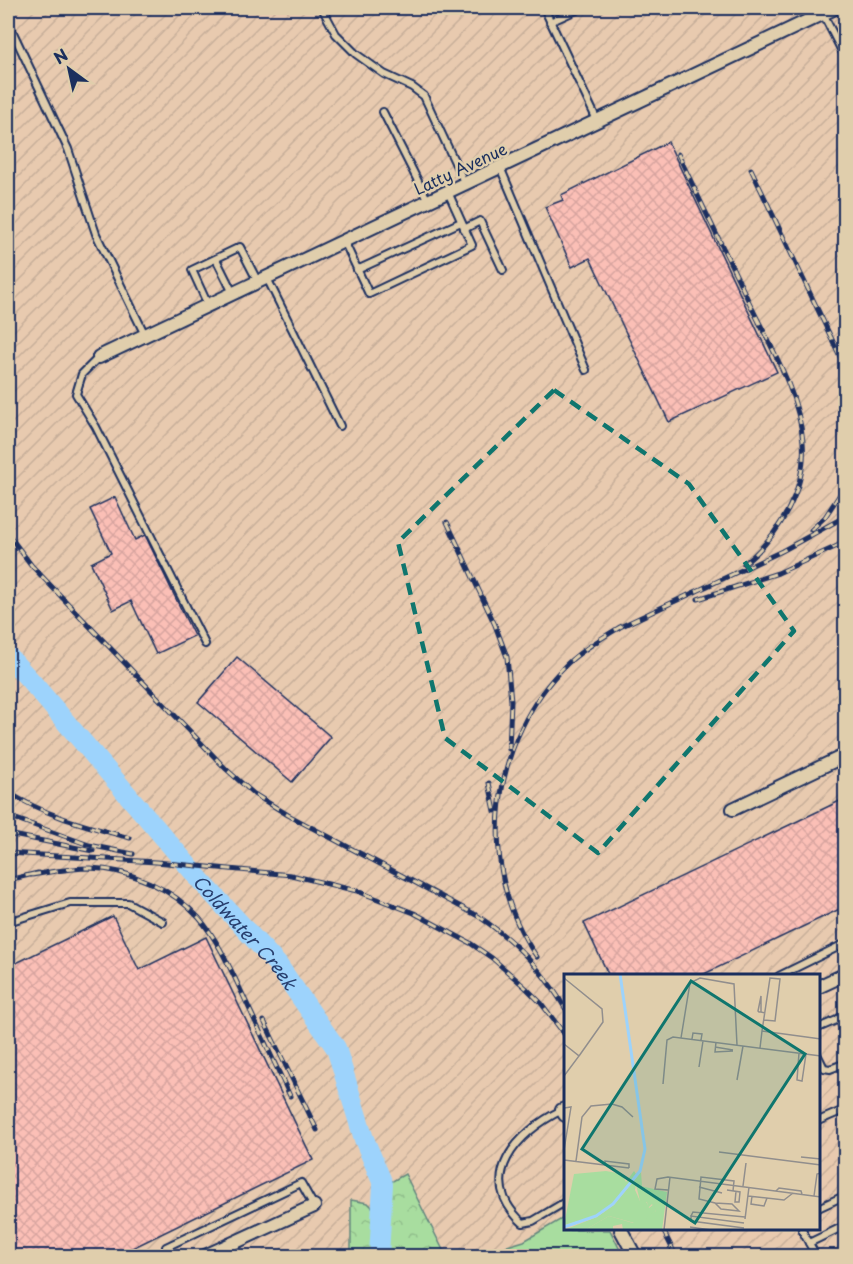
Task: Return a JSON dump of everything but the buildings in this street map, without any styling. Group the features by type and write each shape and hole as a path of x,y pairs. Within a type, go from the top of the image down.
{"street":[{"name":"Latty Avenue","path":"99,357 835,8"},
{"path":"733,810 846,755"},
{"path":"820,987 846,974"},
{"path":"205,1257 314,1206"},
{"path":"622,1231 635,1257"}],"lane":[{"path":"322,8 336,34 356,54 384,74 412,87 424,96 465,184"},
{"path":"544,8 597,121"},
{"path":"550,22 581,8"},
{"path":"822,14 846,59"},
{"path":"8,22 68,149 96,234 145,335"},
{"path":"384,112 428,201"},
{"path":"500,167 586,370"},
{"path":"344,241 369,294 472,245 448,192"},
{"path":"357,270 463,225 480,221 504,270"},
{"path":"209,305 192,270 240,247 262,280 340,426"},
{"path":"216,259 233,294"},
{"path":"99,357 82,374 76,394 96,428 206,644"},
{"path":"8,922 70,903 128,903 163,922"},
{"path":"783,974 846,943"},
{"path":"820,1028 842,1017 846,1034"},
{"path":"820,1058 824,1068 830,1069 846,1063"},
{"path":"820,1120 846,1109"},
{"path":"564,1111 532,1127 515,1147 502,1168 502,1190 510,1211 523,1223 533,1221 564,1203"},
{"path":"170,1257 166,1248 301,1183 314,1206"},
{"path":"820,1208 846,1195"},
{"path":"809,1243 846,1225"},
{"path":"803,1231 816,1257"}],"highlighted area":[{"path":"554,390 689,484 794,631 598,853 445,738 398,542"}],"shaded area":[{"path":"8,8 845,8 845,1256 8,1256"}],"green space":[{"path":"405,1174 446,1256 386,1256 389,1183"},
{"path":"351,1200 368,1203 374,1209 373,1256 351,1256"},
{"path":"564,1218 564,1231 610,1231 623,1256 446,1256 494,1250 524,1241"}],"waterway":[{"name":"Coldwater Creek","path":"8,656 201,881 278,965 336,1048 364,1139 383,1184 379,1256"}],"railway":[{"path":"678,154 783,372 796,407 803,442 800,477 788,510 769,540 744,564"},
{"path":"751,169 846,369"},
{"path":"811,530 825,517 846,485"},
{"path":"537,957 517,922 504,884 499,845 500,805 507,766 521,728 542,694 568,663 620,627 782,551 846,516"},
{"path":"447,522 495,625 507,657 511,701 509,749"},
{"path":"8,534 32,566 226,769 254,794 288,815 478,916 527,957 564,1006"},
{"path":"698,599 778,573 846,542"},
{"path":"489,783 495,811"},
{"path":"8,792 52,814 130,838"},
{"path":"8,816 89,845 133,854"},
{"path":"8,834 93,851"},
{"path":"8,853 156,862 291,875 357,891 414,913 470,943 492,958 541,1003 564,1034"},
{"path":"31,875 83,868 120,872 149,882 188,908 206,927 223,954 290,1096"},
{"path":"8,880 38,873"},
{"path":"264,1021 317,1130"},
{"path":"664,1231 676,1256"}]}
